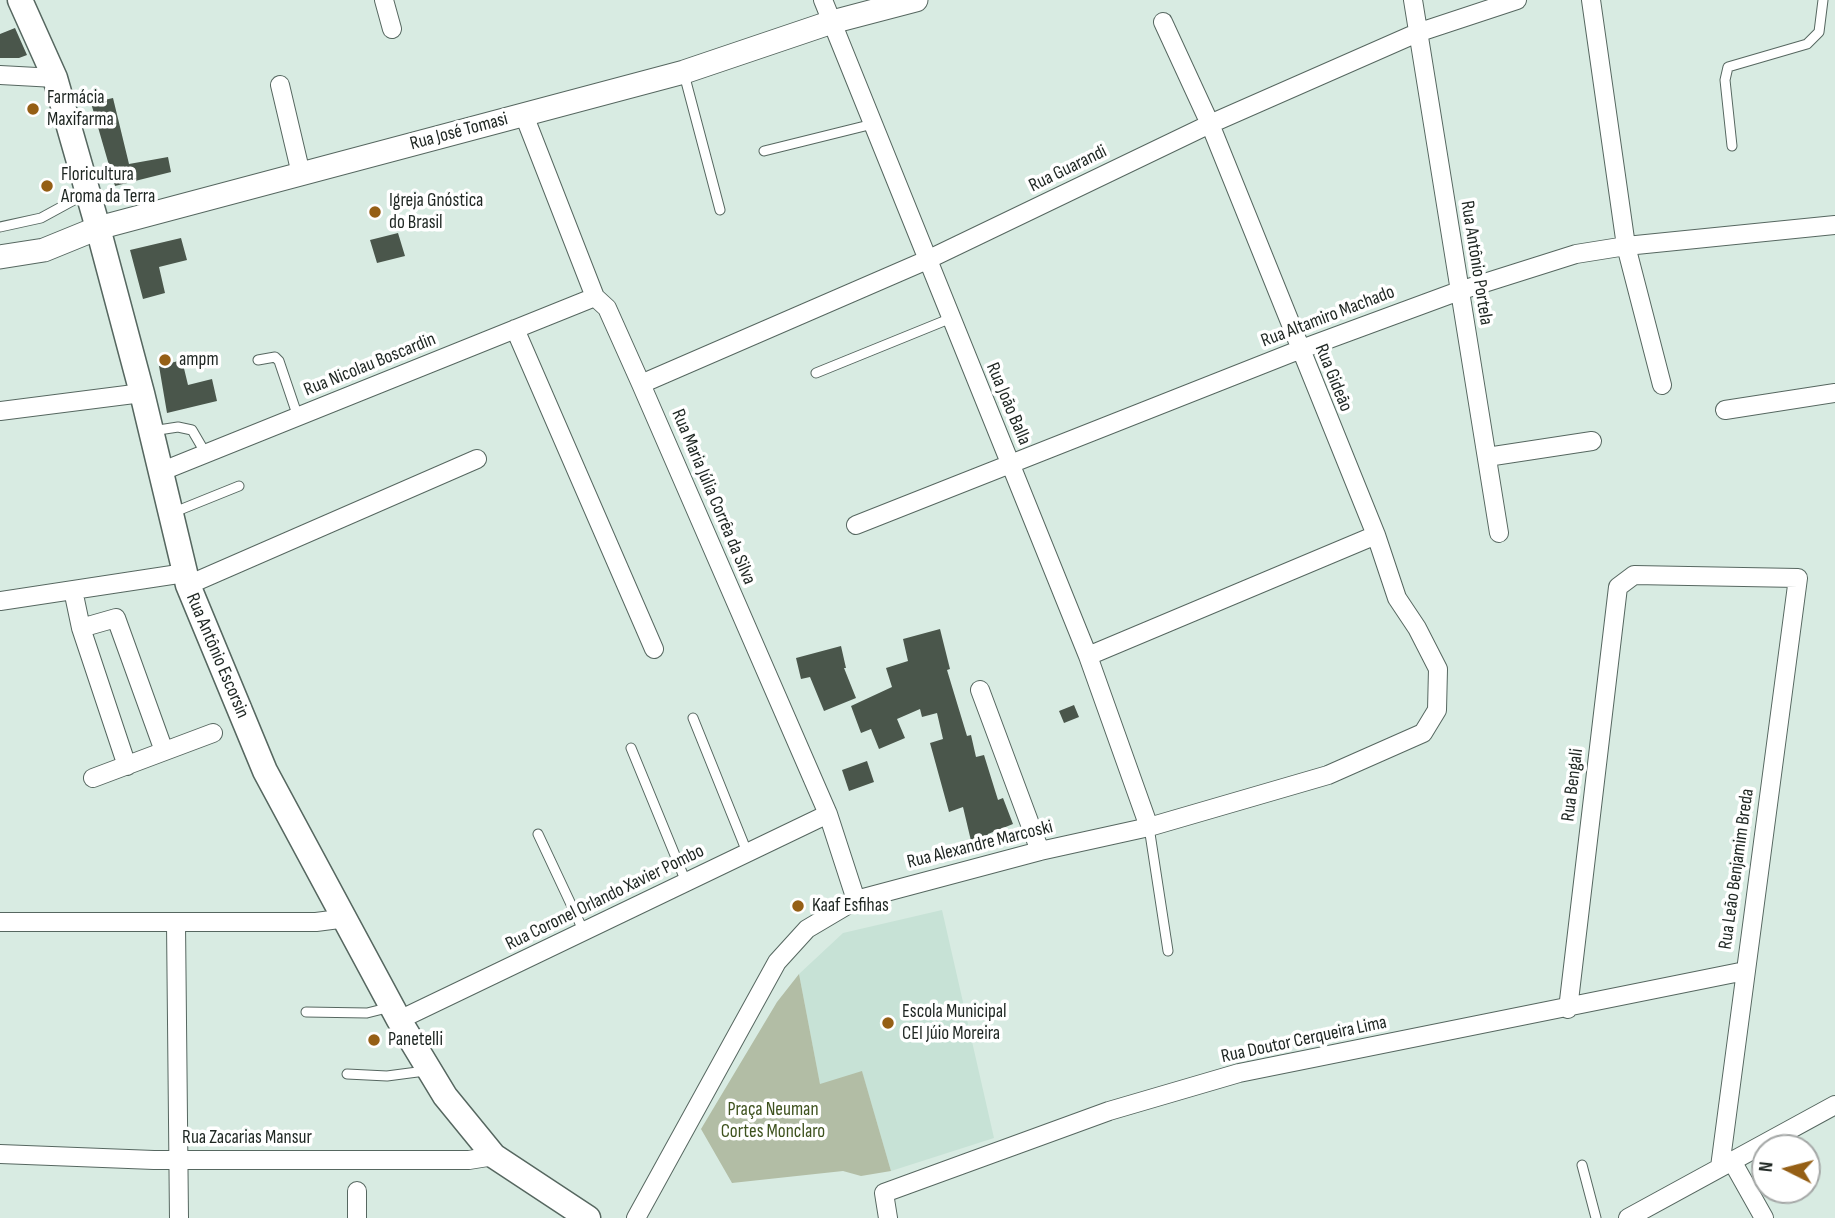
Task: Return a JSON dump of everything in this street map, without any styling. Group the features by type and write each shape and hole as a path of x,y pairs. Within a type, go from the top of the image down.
{"main road":[{"name":"Rua Antônio Escorsin","path":"20,0 55,78 142,393 187,579 265,771 347,918 396,1013 445,1096 494,1156 588,1218"}],"street":[{"path":"384,0 392,29"},
{"name":"Rua João Balla","path":"823,0 949,319 1088,656 1149,827"},
{"name":"Rua José Tomasi","path":"0,257 44,250 98,228 684,72 832,22 916,0"},
{"name":"Rua Antônio Portela","path":"1413,0 1499,533"},
{"name":"Rua Guarandi","path":"641,384 927,260 1210,124 1417,33 1517,0"},
{"path":"1591,0 1626,246 1662,385"},
{"name":"Rua Gideão","path":"1163,22 1210,124 1299,350 1376,535 1397,598 1418,628 1438,669"},
{"path":"0,75 55,78"},
{"path":"280,85 301,174"},
{"name":"Rua Maria Júlia Corrêa da Silva","path":"524,116 595,297 607,308 828,814 856,900"},
{"name":"Rua Altamiro Machado","path":"856,525 1299,350 1459,291 1576,254 1626,246 1835,225"},
{"name":"Rua Nicolau Boscardin","path":"160,472 595,297"},
{"path":"516,329 654,649"},
{"path":"0,411 142,393"},
{"path":"1725,410 1835,393"},
{"path":"1487,457 1592,441"},
{"path":"0,601 73,590 187,579 477,459"},
{"path":"1088,656 1376,535"},
{"name":"Rua Bengali","path":"1568,1009 1618,587 1634,575 1798,578"},
{"name":"Rua Leão Benjamim Breda","path":"1726,1164 1745,971 1798,578"},
{"path":"73,590 81,628 127,766"},
{"path":"81,628 116,618 164,751"},
{"name":"Rua Alexandre Marcoski","path":"636,1218 777,962 807,929 856,900 1040,851 1149,827 1328,775 1423,733 1437,710 1438,669"},
{"path":"980,690 1040,851"},
{"path":"93,778 213,733"},
{"name":"Rua Coronel Orlando Xavier Pombo","path":"396,1013 584,932 828,814"},
{"path":"0,922 316,922 347,918"},
{"path":"176,923 179,1218"},
{"name":"Rua Doutor Cerqueira Lima","path":"888,1218 884,1193 1109,1111 1239,1073 1568,1009 1745,971"},
{"path":"1628,1218 1835,1105"},
{"name":"Rua Zacarias Mansur","path":"0,1154 178,1159 469,1160 494,1156"},
{"path":"1726,1164 1764,1218"},
{"path":"357,1191 358,1218"}],"lane":[{"path":"1732,146 1725,80 1728,67 1807,44 1819,32 1823,0"},
{"path":"684,72 720,210"},
{"path":"764,151 873,124"},
{"path":"0,227 41,218 88,193"},
{"path":"816,373 949,319"},
{"path":"258,360 275,358 279,361 298,416"},
{"path":"151,431 178,428 192,430 206,454"},
{"path":"170,513 239,486"},
{"path":"693,718 747,852"},
{"path":"632,748 686,882"},
{"path":"1149,827 1168,951"},
{"path":"538,834 584,932"},
{"path":"306,1012 396,1013"},
{"path":"346,1074 387,1076 429,1070"},
{"path":"1583,1165 1596,1218"}],"shaded area":[{"name":"Escola Municipal CEI Júio Moreira","path":"942,910 994,1138 891,1171 862,1072 820,1085 799,974 843,933"}],"green space":[{"name":"Praça Neuman Cortes Monclaro","path":"799,974 820,1084 862,1071 891,1171 861,1176 843,1171 732,1183 701,1129 777,1002"}],"building":[{"path":"15,28 27,55 0,58 0,34"},
{"path":"113,98 129,164 168,157 171,172 115,186 91,103"},
{"path":"398,233 405,256 377,263 370,240"},
{"path":"181,238 187,260 159,267 165,293 143,299 130,250"},
{"path":"182,360 188,385 212,379 217,401 167,413 159,366"},
{"path":"940,629 950,669 947,670 967,736 971,735 976,757 984,755 998,800 1003,798 1013,824 988,834 989,841 972,845 963,807 949,812 930,743 943,739 937,713 922,717 920,709 897,719 905,738 879,749 871,729 861,733 851,706 892,687 886,668 908,661 903,639"},
{"path":"841,646 844,668 856,698 824,711 810,677 801,679 796,658"},
{"path":"1074,705 1079,717 1064,723 1059,711"},
{"path":"867,761 874,782 849,791 842,770"}],"place":[{"name":"Farmácia Maxifarma","path":"33,109"},
{"name":"Floricultura Aroma da Terra","path":"47,186"},
{"name":"Igreja Gnóstica do Brasil","path":"375,212"},
{"name":"ampm","path":"165,360"},
{"name":"Kaaf Esfihas","path":"798,906"},
{"name":"Escola Municipal CEI Júio Moreira","path":"888,1023"},
{"name":"Panetelli","path":"374,1040"}]}
